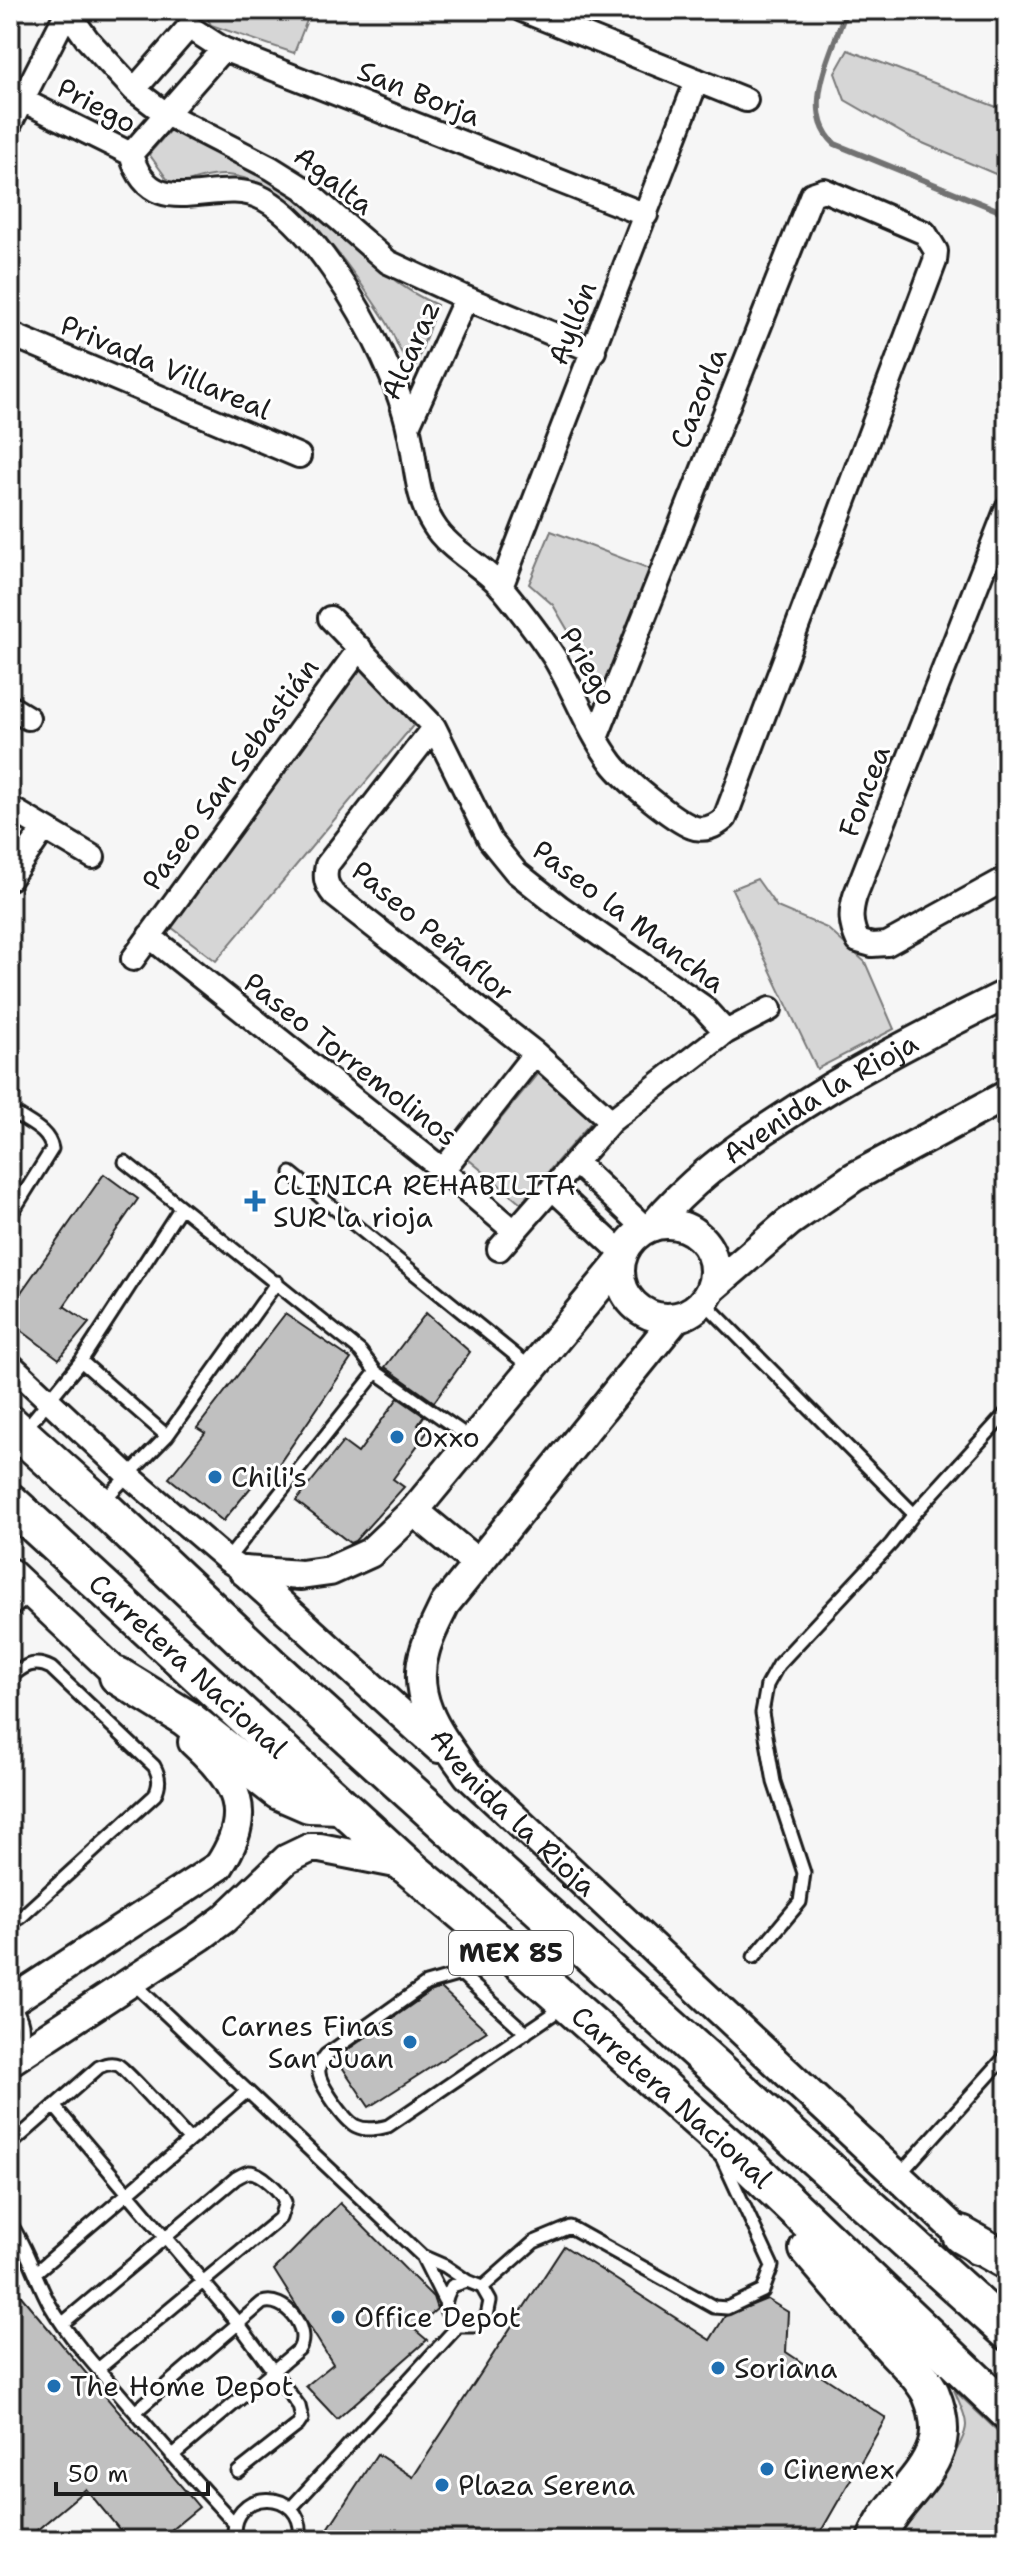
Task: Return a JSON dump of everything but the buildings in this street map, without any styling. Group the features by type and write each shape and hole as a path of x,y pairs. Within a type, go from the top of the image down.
{"highway":[{"name":"Carretera Nacional","path":"16,1430 284,1678 1007,2331"},
{"name":"Carretera Nacional","path":"10,1502 406,1865 710,2129 1007,2411"},
{"path":"118,1676 186,1718 279,1791 309,1804 340,1805"},
{"path":"747,2163 793,2231 930,2391 940,2426 937,2446 930,2463 882,2524 876,2540"},
{"path":"961,2235 1007,2261"}],"street":[{"path":"522,10 746,100"},
{"path":"10,124 68,11"},
{"name":"Agalta","path":"68,11 87,39 134,90 166,114 303,188 388,262 594,351"},
{"path":"134,90 190,19"},
{"name":"San Borja","path":"190,19 223,49 646,215"},
{"path":"131,154 223,49"},
{"name":"Ayllón","path":"501,587 697,80"},
{"name":"Priego","path":"22,100 131,154 144,183 164,194 251,192 268,200 298,227 328,263 384,358 408,426 423,501 432,523 447,543 501,587 552,655 614,766 653,801 693,828 708,828 725,818 935,261 936,251 925,233"},
{"name":"Cazorla","path":"596,738 812,194 824,190 925,233"},
{"name":"Alcaraz","path":"408,426 466,298"},
{"name":"Privada Villareal","path":"10,334 299,456"},
{"name":"Foncea","path":"1007,508 855,896 851,912 852,928 858,941 872,945 887,944 1007,878"},
{"name":"Paseo la Mancha","path":"330,618 434,727 490,840 516,872 560,907 702,1006 726,1032"},
{"name":"Paseo San Sebastián","path":"133,959 360,648"},
{"name":"Paseo Peñaflor","path":"434,727 327,865 327,886 334,895 535,1053 611,1121"},
{"path":"10,808 93,857"},
{"path":"10,878 44,829"},
{"name":"Paseo Torremolinos","path":"149,936 443,1170 514,1231"},
{"name":"Avenida la Rioja","path":"649,1227 677,1197 733,1150 829,1086 1007,994"},
{"path":"499,1249 611,1121 726,1032 770,1009"},
{"path":"443,1170 535,1053"},
{"path":"622,1258 620,1277 625,1292 646,1314 676,1318 691,1312 789,1222 854,1177 1007,1095"},
{"path":"575,1162 649,1227"},
{"path":"552,1188 622,1258"},
{"path":"236,1566 301,1575 330,1571 370,1553 414,1511 622,1258 628,1244 649,1227 668,1223 683,1226 707,1244 715,1273 708,1295"},
{"name":"Avenida la Rioja","path":"676,1318 445,1604 424,1651 421,1669 423,1700 432,1724 468,1775 1007,2277"},
{"path":"10,1364 128,1475 236,1566 468,1775"},
{"path":"414,1511 478,1564"},
{"path":"10,1573 118,1676 216,1763 236,1795 239,1813 238,1832 219,1866 10,2002"},
{"path":"11,2060 224,1919 276,1868 299,1852 320,1848 406,1865"}],"lane":[{"path":"10,1117 19,1116 45,1133 52,1149 10,1216"},
{"path":"125,1162 360,1351 376,1372 474,1440"},
{"path":"291,1173 532,1368"},
{"path":"16,1430 81,1361 181,1207"},
{"path":"100,1505 167,1436 277,1282"},
{"path":"708,1295 914,1514"},
{"path":"81,1361 167,1436"},
{"path":"236,1566 376,1372"},
{"path":"754,1957 800,1902 804,1873 774,1782 762,1713 767,1685 778,1665 891,1544 914,1514 1007,1412"},
{"path":"10,1612 32,1594"},
{"path":"10,1678 32,1663 42,1663 51,1668 154,1766 159,1775 155,1795 20,1918 10,1921"},
{"path":"504,1947 461,1974 426,1984 322,2060 319,2076 323,2086 350,2123 369,2129 388,2126 568,2003"},
{"path":"461,1974 526,2033"},
{"path":"132,1981 422,2256 483,2287 490,2301 487,2316 475,2326 458,2326 446,2315 444,2300 422,2256"},
{"path":"10,2002 20,2015 23,2034 11,2060"},
{"path":"898,2176 1007,2055"},
{"path":"10,2145 99,2067 114,2064 122,2067 190,2140"},
{"path":"36,2272 246,2092"},
{"path":"54,2106 238,2323 299,2406 302,2419 238,2472"},
{"path":"483,2287 534,2242 570,2227 714,2307 727,2308 763,2291 772,2266 710,2129"},
{"path":"63,2323 244,2174 258,2174 283,2196 285,2202 280,2218 98,2369"},
{"path":"10,2223 20,2237 50,2304 63,2323 172,2456 235,2524"},
{"path":"444,2300 452,2286 467,2281"},
{"path":"135,2412 262,2303 280,2302 302,2329 303,2342 299,2349 172,2456"},
{"path":"291,2508 458,2326"},
{"path":"235,2540 235,2524 244,2508 261,2499 282,2502 291,2508 301,2527 300,2540"}],"shaded area":[{"path":"203,10 311,10 294,53 211,25"},
{"path":"848,50 1007,111 1007,179 911,138 845,100 835,73"},
{"path":"171,129 236,158 282,184 315,208 398,283 437,305 416,366 401,351 386,321 339,254 298,210 275,193 251,180 227,175 206,177 173,187 149,154"},
{"path":"551,531 653,570 603,690 553,605 529,584"},
{"path":"362,663 421,716 216,961 167,924"},
{"path":"757,879 777,907 827,928 865,962 894,1029 817,1069 732,889"},
{"path":"538,1073 594,1119 521,1203 468,1159"},
{"path":"954,2390 1007,2440 1007,2540 892,2540 947,2466 963,2436 966,2421"}],"waterway":[{"path":"846,10 827,61 819,97 819,115 824,130 835,144 1007,214"}],"place":[{"name":"CLINICA REHABILITA SUR la rioja","path":"255,1201"},
{"name":"Oxxo","path":"397,1437"},
{"name":"Chili's","path":"215,1477"},
{"name":"Carnes Finas San Juan","path":"410,2042"},
{"name":"Office Depot","path":"338,2317"},
{"name":"Soriana","path":"718,2368"},
{"name":"The Home Depot","path":"54,2386"},
{"name":"Cinemex","path":"767,2469"},
{"name":"Plaza Serena","path":"442,2485"}]}
